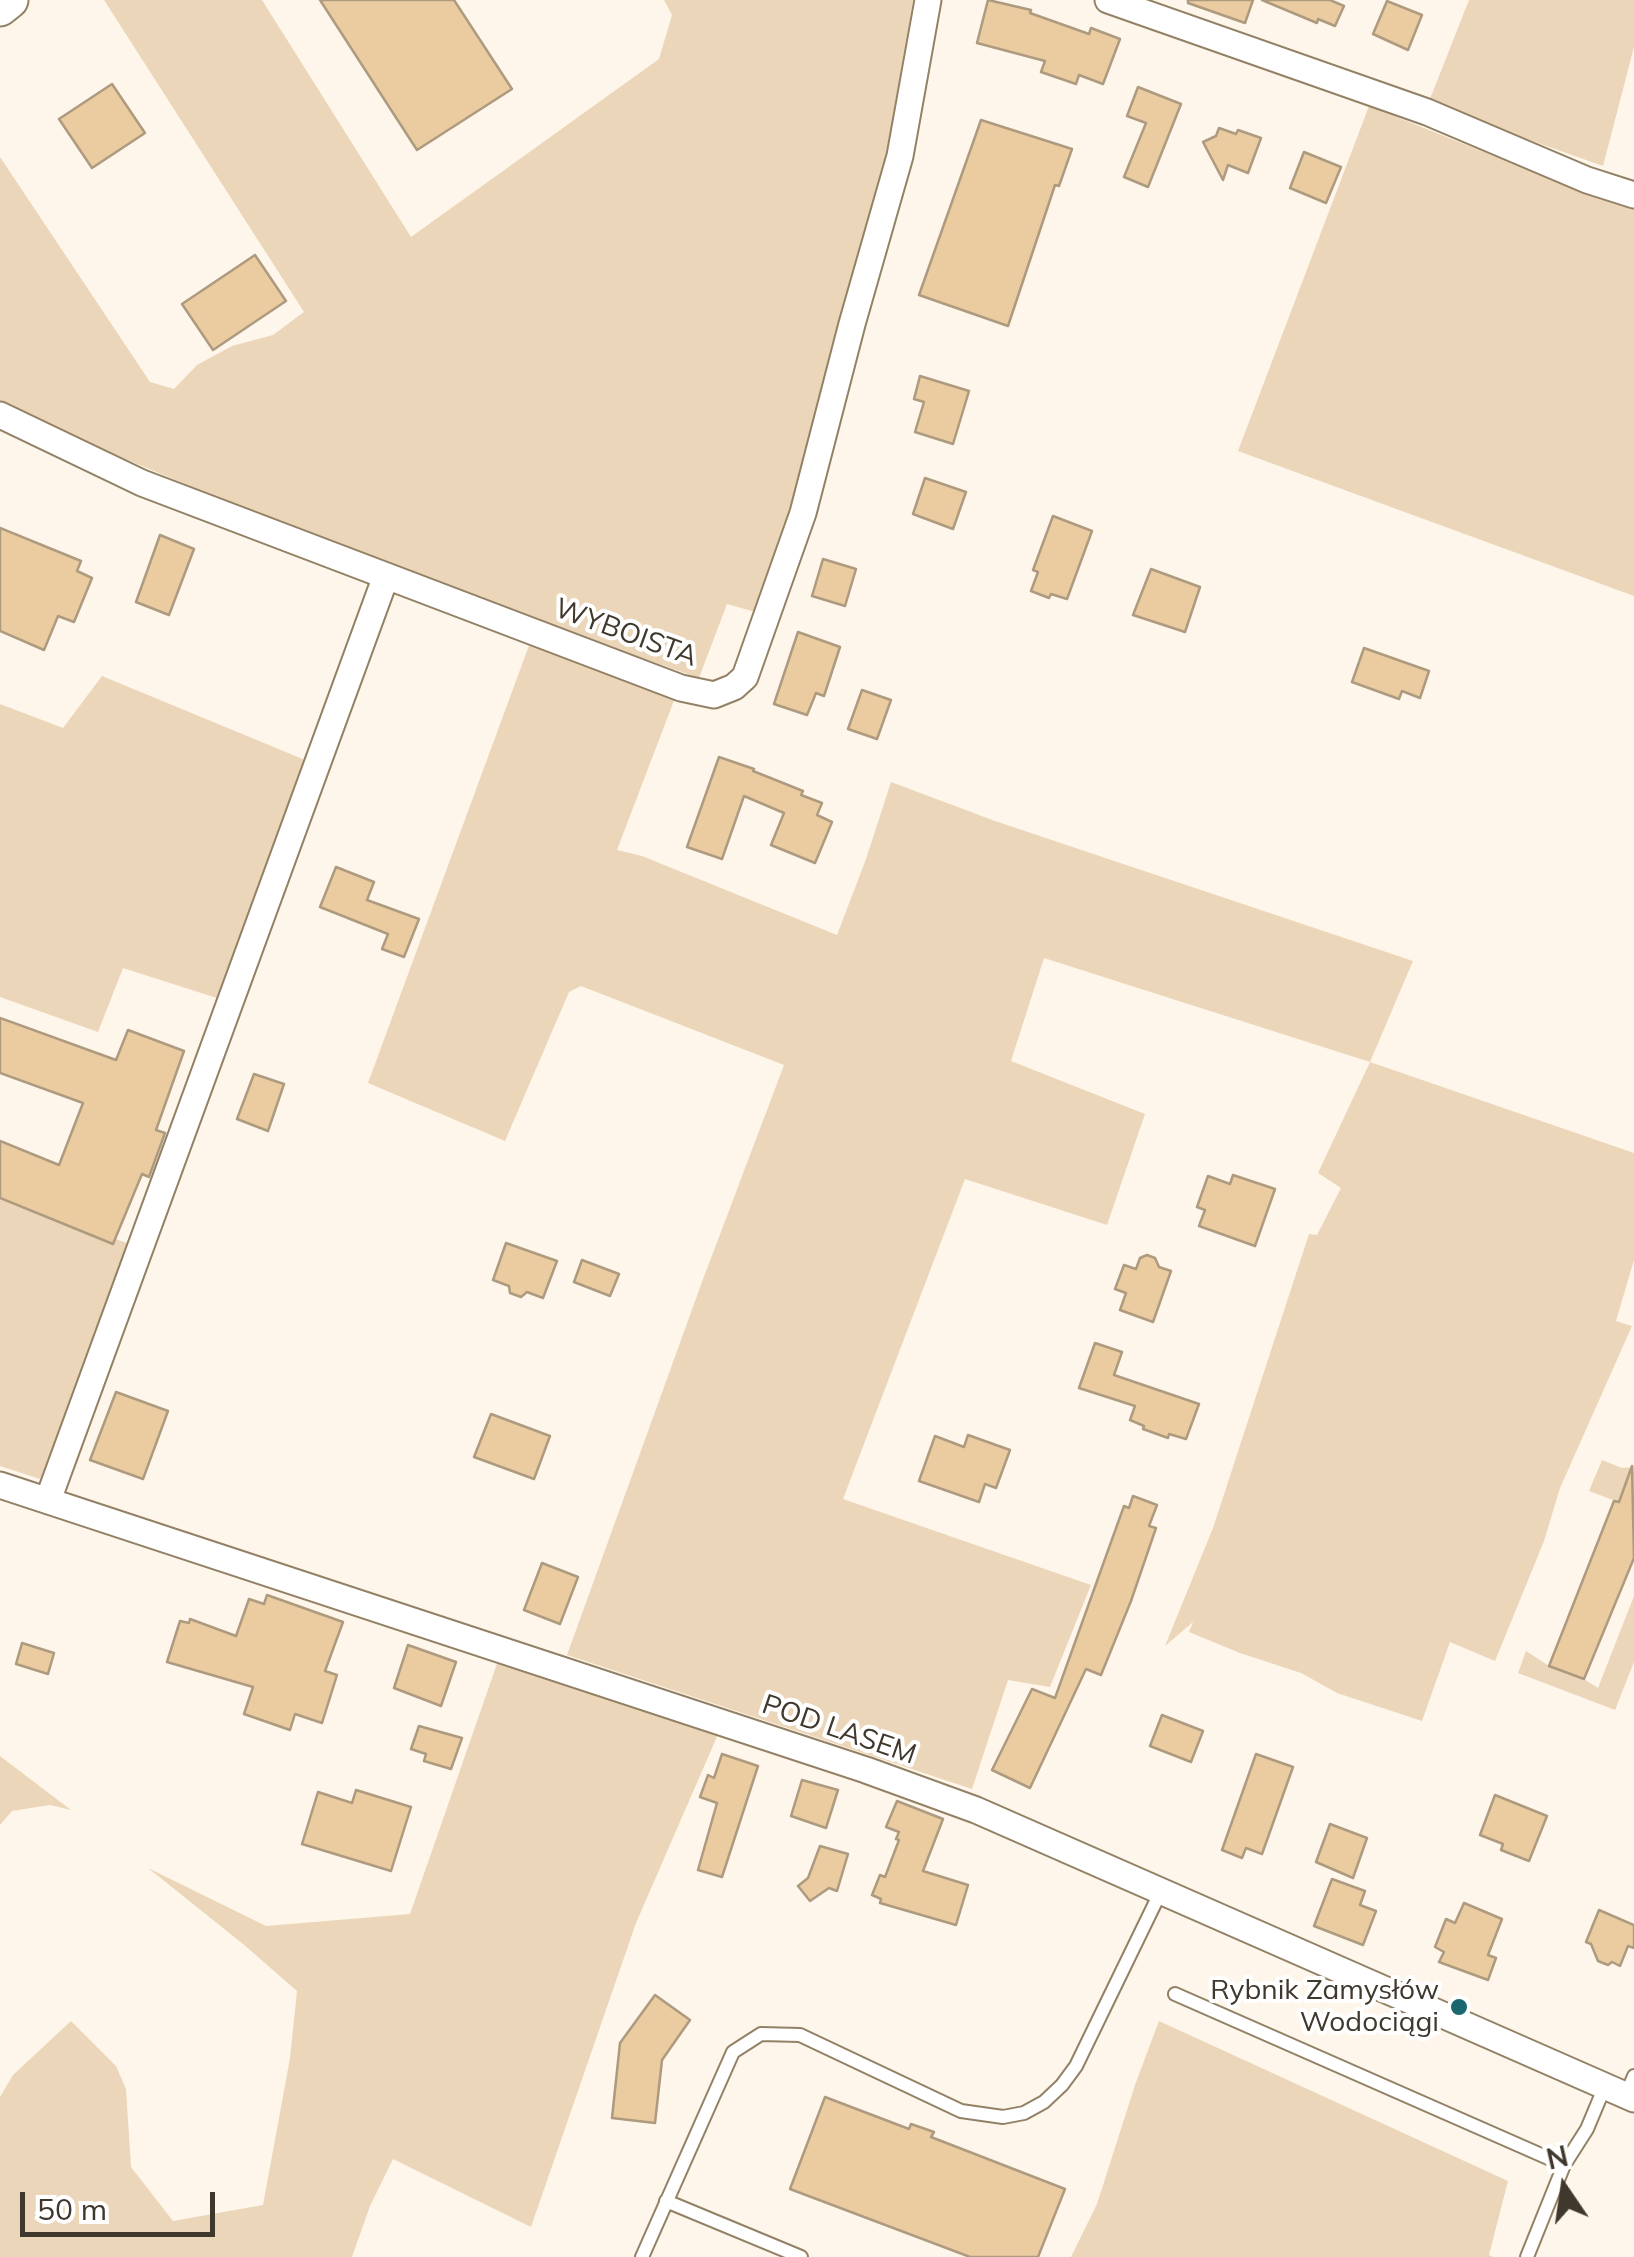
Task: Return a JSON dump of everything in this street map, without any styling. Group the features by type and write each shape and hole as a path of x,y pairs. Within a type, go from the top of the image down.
{"main road":[{"path":"0,8 10,0"}],"street":[{"name":"WYBOISTA","path":"0,416 142,483 694,691 714,695 734,687 745,677 803,513 900,156 928,0"},
{"path":"1108,0 1428,112 1587,180 1634,194"},
{"path":"48,1500 386,576"},
{"name":"POD LASEM","path":"0,1485 866,1770 976,1810 1625,2089"}],"lane":[{"path":"642,2257 733,2052 761,2034 800,2035 961,2111 1002,2117 1024,2113 1044,2102 1076,2066 1161,1892"},
{"path":"1175,1994 1564,2164"},
{"path":"1527,2257 1564,2164 1587,2129 1625,2089"},
{"path":"666,2201 801,2257"}],"shaded area":[{"path":"104,0 262,0 411,237 659,59 672,15 664,0 913,0 888,144 849,316 759,613 727,604 699,678 383,567 0,404 0,157 150,382 174,389 197,365 232,346 273,335 304,312"},
{"path":"1469,0 1634,0 1634,47 1603,166 1428,104"},
{"path":"1369,106 1544,176 1634,205 1634,596 1238,451"},
{"path":"531,640 675,698 617,850 642,856 837,935 891,782 995,821 1413,961 1370,1062 1044,958 1011,1061 1145,1114 1107,1225 965,1179 843,1499 1091,1585 1050,1687 1008,1680 972,1789 567,1655 784,1065 581,986 569,992 505,1141 368,1083"},
{"path":"102,676 310,762 223,1000 123,968 98,1032 0,997 0,704 63,728"},
{"path":"1370,1062 1634,1153 1634,1260 1616,1321 1632,1326 1560,1488 1544,1541 1495,1661 1450,1642 1422,1721 1337,1693 1301,1673 1189,1632 1193,1622 1165,1646 1213,1528 1309,1234 1317,1235 1341,1188 1318,1173"},
{"path":"0,1196 132,1245 69,1419 40,1479 0,1466"},
{"path":"1602,1460 1622,1468 1634,1467 1634,1508 1589,1491"},
{"path":"1634,1596 1634,1662 1615,1710 1518,1673 1526,1651 1598,1688"},
{"path":"499,1658 719,1732 636,1923 531,2227 393,2159 370,2206 352,2257 0,2257 0,2097 13,2075 71,2021 116,2066 126,2089 131,2167 173,2221 263,2205 290,2058 297,1991 148,1868 266,1926 410,1914"},
{"path":"0,1756 71,1810 50,1805 12,1811 0,1825"},
{"path":"1159,2021 1508,2181 1489,2255 1493,2257 1071,2257 1097,2204"}],"building":[{"path":"320,0 454,0 512,89 417,150"},
{"path":"988,0 1031,10 1030,13 1089,34 1091,28 1120,39 1103,84 1079,75 1076,84 1041,72 1045,61 977,43"},
{"path":"1188,0 1253,0 1245,23"},
{"path":"1262,0 1330,0 1344,6 1335,26 1318,19 1317,23"},
{"path":"1387,1 1422,15 1408,50 1373,34"},
{"path":"112,84 145,133 92,168 59,119"},
{"path":"1138,87 1181,104 1148,187 1124,177 1146,123 1127,116"},
{"path":"981,120 1072,149 1059,186 1055,185 1008,326 919,295"},
{"path":"1219,128 1261,138 1248,173 1228,165 1223,180 1203,142 1216,136"},
{"path":"1304,152 1341,167 1326,203 1290,188"},
{"path":"255,255 286,301 213,350 182,304"},
{"path":"920,376 969,391 953,444 915,432 924,402 914,399"},
{"path":"925,478 966,492 953,529 913,514"},
{"path":"1053,516 1092,531 1067,599 1031,591 1038,572 1033,570"},
{"path":"0,528 81,561 77,571 92,578 74,622 58,616 44,650 0,631"},
{"path":"160,535 194,549 169,615 136,602"},
{"path":"823,559 856,569 845,606 812,596"},
{"path":"1151,569 1200,587 1185,632 1133,615"},
{"path":"798,632 840,647 824,696 816,693 807,715 774,704"},
{"path":"1364,648 1429,671 1420,698 1402,691 1399,699 1352,682"},
{"path":"862,690 891,700 877,739 848,729"},
{"path":"719,757 754,769 822,803 817,815 832,822 815,863 771,845 784,813 744,796 722,859 687,847"},
{"path":"336,867 374,882 367,900 419,919 404,957 382,949 388,934 320,907"},
{"path":"0,1018 116,1060 128,1030 184,1051 156,1130 165,1133 149,1177 142,1174 113,1244 0,1198 0,1141 59,1165 83,1103 0,1073"},
{"path":"254,1074 284,1084 268,1131 237,1119"},
{"path":"1233,1175 1275,1189 1255,1246 1199,1226 1205,1210 1197,1207 1208,1176 1230,1184"},
{"path":"506,1243 557,1261 543,1298 527,1292 521,1297 510,1293 509,1286 493,1280"},
{"path":"1140,1258 1155,1258 1159,1267 1171,1271 1153,1322 1120,1310 1126,1293 1115,1289 1124,1265 1136,1269"},
{"path":"582,1260 619,1274 610,1296 574,1282"},
{"path":"1095,1343 1122,1352 1114,1375 1199,1404 1186,1439 1169,1434 1168,1438 1143,1429 1144,1426 1130,1420 1135,1406 1079,1388"},
{"path":"116,1392 168,1411 143,1479 90,1460"},
{"path":"491,1414 550,1436 534,1479 474,1457"},
{"path":"968,1435 1010,1450 996,1488 985,1484 979,1502 919,1481 935,1436 964,1447"},
{"path":"1632,1466 1634,1558 1584,1679 1549,1666 1614,1501 1619,1502"},
{"path":"1133,1496 1157,1505 1149,1526 1156,1528 1131,1601 1101,1675 1086,1669 1030,1788 992,1770 1032,1689 1055,1698 1124,1506 1129,1508"},
{"path":"542,1563 578,1577 560,1624 524,1610"},
{"path":"267,1595 343,1622 325,1671 337,1675 322,1723 295,1714 290,1730 244,1714 253,1687 167,1662 180,1621 189,1623 190,1619 236,1636 249,1599 264,1604"},
{"path":"22,1643 54,1653 48,1674 16,1664"},
{"path":"408,1645 456,1662 441,1706 394,1688"},
{"path":"1162,1715 1203,1731 1191,1762 1150,1746"},
{"path":"419,1726 462,1738 451,1769 424,1761 426,1754 411,1749"},
{"path":"722,1754 758,1766 722,1877 698,1870 717,1803 700,1797 708,1775 714,1778"},
{"path":"1256,1754 1293,1767 1262,1854 1246,1848 1242,1858 1222,1850"},
{"path":"802,1780 838,1790 826,1828 791,1816"},
{"path":"356,1790 411,1807 391,1871 302,1844 318,1792 352,1803"},
{"path":"1495,1795 1547,1816 1529,1861 1501,1850 1503,1844 1480,1835"},
{"path":"897,1801 943,1819 923,1871 968,1885 956,1925 880,1903 881,1899 872,1895 880,1875 885,1877 899,1840 899,1832 886,1827"},
{"path":"1330,1824 1367,1838 1353,1878 1316,1862"},
{"path":"820,1846 848,1854 837,1891 829,1888 810,1901 798,1886 808,1878"},
{"path":"1332,1879 1365,1891 1360,1905 1376,1911 1363,1945 1314,1926"},
{"path":"1464,1903 1502,1919 1488,1955 1496,1958 1488,1980 1439,1962 1444,1952 1435,1947 1446,1919 1455,1923"},
{"path":"1599,1910 1634,1925 1634,1948 1628,1946 1620,1966 1598,1961 1591,1944 1586,1942"},
{"path":"655,1995 690,2020 662,2060 655,2123 612,2118 620,2043"},
{"path":"825,2097 909,2129 911,2124 934,2132 931,2137 1065,2189 1038,2257 970,2257 790,2189"}],"place":[{"name":"Rybnik Zamysłów Wodociągi","path":"1459,2007"}]}
